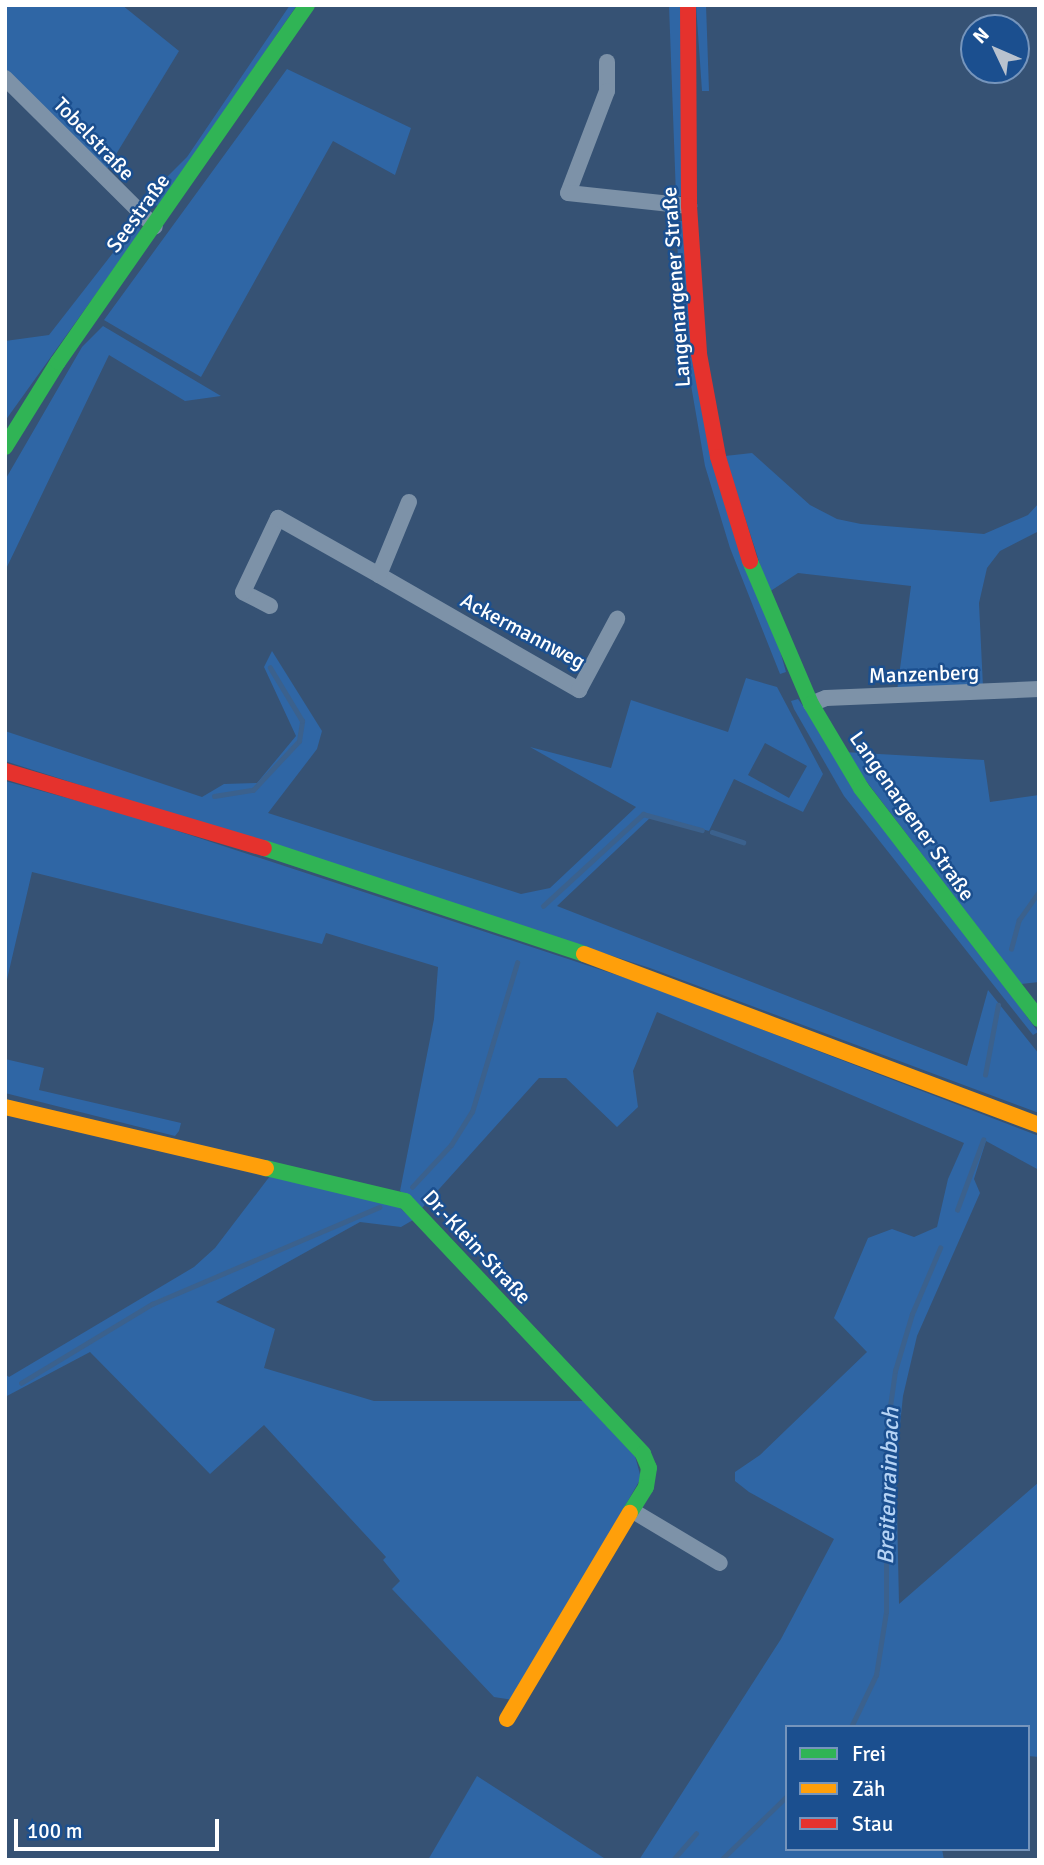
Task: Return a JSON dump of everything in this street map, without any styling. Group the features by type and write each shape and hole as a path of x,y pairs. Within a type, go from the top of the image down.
{"street":[{"name":"Seestraße","path":"5,447 64,352 155,227 307,5"},
{"name":"Langenargener Straße","path":"688,5 690,206 698,344 718,457 754,575 811,704 890,829 1039,1019"},
{"path":"607,62 607,91 568,193 690,206"},
{"name":"Tobelstraße","path":"5,78 155,227"},
{"path":"379,575 409,502"},
{"name":"Ackermannweg","path":"270,606 243,592 278,518 579,690 617,618"},
{"name":"Manzenberg","path":"811,704 826,698 1039,690"},
{"path":"5,771 284,854 584,954 1039,1125"},
{"name":"Dr.-Klein-Straße","path":"5,1107 405,1201 643,1454 649,1476 633,1511 507,1719"},
{"path":"633,1511 720,1563"}],"shaded area":[{"path":"5,5 122,5 179,51 104,174 5,72"},
{"path":"290,5 297,5 159,206 141,203 187,157"},
{"path":"669,5 681,5 682,196 676,196"},
{"path":"696,5 706,5 709,91 702,91"},
{"path":"287,69 411,128 395,175 333,141 201,377 104,320"},
{"path":"676,221 683,221 690,330 786,672 780,674 730,548 705,466 682,333"},
{"path":"137,222 141,231 5,421 5,341 49,335"},
{"path":"103,326 221,396 185,401 109,355 5,571 5,480 82,347"},
{"path":"752,453 810,505 837,519 861,524 984,534 1028,515 1039,503 1039,531 1000,551 987,568 979,603 983,687 897,691 911,586 798,573 769,592 725,456"},
{"path":"272,651 322,731 317,749 268,813 521,894 550,888 636,807 530,747 611,768 631,700 728,732 746,678 777,687 823,774 803,812 734,779 709,831 652,816 557,906 967,1066 988,990 1039,1054 1039,1113 650,968 5,761 5,731 202,797 224,784 257,783 296,736 264,667","holes":["765,743 807,766 789,798 748,775"]},
{"path":"798,699 1038,1032 1033,1035 844,796 794,709 791,701"},
{"path":"844,752 984,760 990,802 1039,795 1039,982 1021,984"},
{"path":"5,781 126,814 644,984 1039,1136 1039,1170 986,1141 974,1179 980,1193 917,1336 903,1396 896,1463 899,1604 1039,1482 1039,1757 1030,1756 1030,1725 785,1725 785,1851 942,1851 944,1860 639,1860 781,1639 834,1539 749,1492 735,1481 735,1472 760,1455 867,1352 834,1318 868,1238 892,1229 914,1237 937,1227 948,1179 964,1143 657,1012 633,1071 638,1107 617,1127 566,1078 539,1078 422,1208 400,1191 434,1019 438,967 326,933 322,944 32,872 5,988"},
{"path":"5,1059 44,1068 39,1090 181,1123 179,1131 175,1136 5,1093"},
{"path":"270,1176 398,1206 413,1220 401,1227 360,1222 216,1302 275,1329 264,1368 374,1401 583,1401 635,1456 641,1478 513,1700 494,1697 392,1589 400,1581 383,1560 386,1557 264,1425 210,1474 90,1352 5,1397 5,1374 9,1377 194,1267 215,1248"},
{"path":"477,1776 607,1860 428,1860"}],"waterway":[{"path":"214,796 253,790 299,741 302,721 270,668"},
{"path":"543,906 643,814 702,830"},
{"path":"712,832 743,842"},
{"name":"Breitenrainbach","path":"1011,949 1019,920 1039,891"},
{"path":"412,1187 451,1145 472,1112 517,963"},
{"path":"985,1075 998,1005"},
{"path":"957,1210 983,1140"},
{"path":"21,1383 152,1304 379,1207"},
{"name":"Breitenrainbach","path":"852,1725 876,1675 886,1612 886,1435 895,1371 912,1314 940,1248"},
{"name":"Breitenrainbach","path":"721,1860 785,1798"},
{"name":"Breitenrainbach","path":"673,1860 696,1834"}],"traffic: fast":[{"path":"5,447 58,362 307,5"},
{"path":"750,561 811,704 861,788 1039,1019"},
{"path":"264,848 584,954"},
{"path":"266,1168 405,1201 643,1454 649,1468 646,1487 630,1513"}],"traffic: slow":[{"path":"584,954 1039,1125"},
{"path":"5,1107 266,1168"},
{"path":"507,1719 630,1513"}],"traffic: jam":[{"path":"688,5 689,206 699,354 718,457 750,561"},
{"path":"5,771 264,848"}]}
